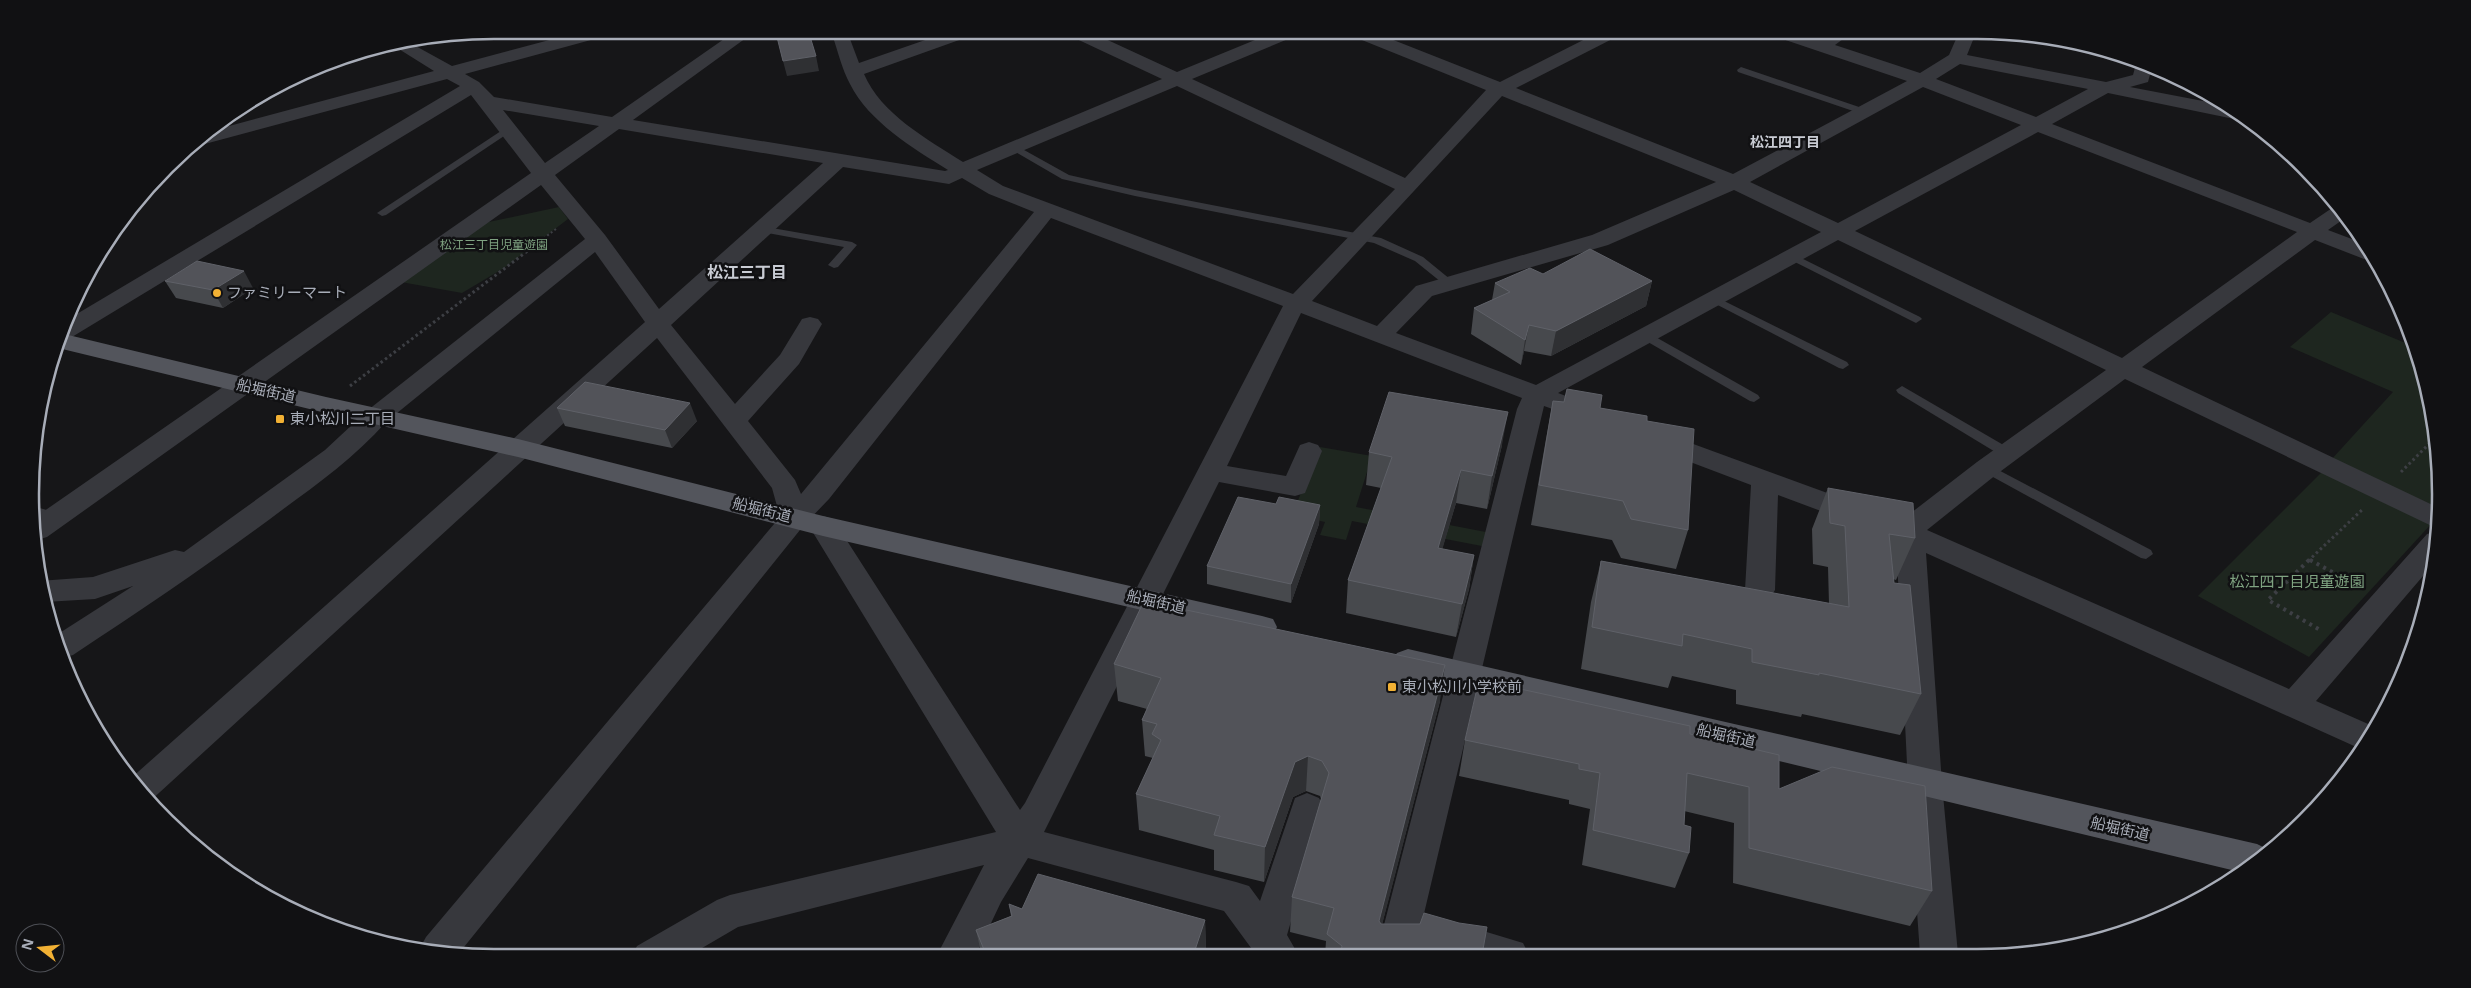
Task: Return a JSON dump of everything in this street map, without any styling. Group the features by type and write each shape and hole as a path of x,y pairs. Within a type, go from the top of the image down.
{"main road":[{"name":"船堀街道","path":"65,342 326,405 518,448 808,522 1292,634"},
{"name":"船堀街道","path":"1378,654 1925,784 2250,858"}],"street":[{"path":"214,136 573,39"},
{"path":"43,520 242,385 735,39"},
{"path":"842,39 860,87 872,102 899,127 953,162 961,170 996,190 1609,422"},
{"path":"854,72 945,39"},
{"path":"1091,39 1408,187"},
{"path":"488,102 950,178 961,170 1273,39"},
{"path":"1375,39 1498,90 1734,182 2431,516"},
{"path":"959,949 988,892 1021,841 1146,600 1287,317 1296,304 1498,90 1598,39"},
{"path":"1800,39 1922,80 2361,250"},
{"path":"1821,46 1832,39"},
{"path":"1381,336 1424,292 1600,240 1734,182 1922,80 1957,58 1965,39"},
{"path":"406,47 451,71 473,86 488,102 507,130 574,215 597,240 657,322 785,486 1021,841"},
{"path":"1957,58 2223,111"},
{"path":"1466,949 1399,940 1530,409 1536,395 1712,298 2104,88 2142,78 2143,70"},
{"path":"70,328 473,86"},
{"path":"145,786 838,160"},
{"path":"441,946 808,522 818,493 1047,210"},
{"path":"1939,949 1925,784 1910,534 1917,523 1997,460 2336,214"},
{"path":"65,645 213,548 359,437 377,416 597,240"},
{"path":"734,420 790,359 810,324"},
{"path":"1637,432 1910,534 2363,736"},
{"path":"1210,472 1295,487 1309,451"},
{"path":"1760,590 1765,479"},
{"path":"49,591 95,588 213,548"},
{"path":"2294,705 2428,552"},
{"path":"1273,948 1307,808"},
{"path":"666,949 730,912 1021,841 1236,898 1273,948"}],"lane":[{"path":"1741,70 1862,111"},
{"path":"382,213 507,130"},
{"path":"1015,148 1066,177 1135,193 1377,240 1419,259 1450,284"},
{"path":"761,229 852,245 834,265"},
{"path":"1791,256 1916,319"},
{"path":"1712,298 1843,365"},
{"path":"1645,336 1754,398"},
{"path":"1902,390 1997,460 2146,554"}],"path":[{"path":"326,405 574,215"},
{"path":"2346,645 2268,600 2429,444"},
{"path":"2310,560 2385,600"}],"green space":[{"name":"松江三丁目児童遊園","path":"559,207 568,219 504,268 462,293 401,282 484,223"},
{"path":"2331,312 2406,343 2424,405 2431,464 2432,505 2331,460 2393,392 2290,347"},
{"path":"1320,447 1372,456 1356,507 1491,533 1487,547 1352,521 1346,540 1320,535 1325,522 1292,515"},
{"name":"松江四丁目児童遊園","path":"2323,471 2431,521 2431,524 2309,657 2198,596"}],"building":[{"path":"778,39 811,39 816,56 783,61"},
{"path":"1590,249 1652,281 1556,331 1529,325 1525,340 1474,308 1510,292 1495,283 1530,268 1543,274"},
{"path":"197,261 244,271 213,290 165,281"},
{"path":"585,382 690,403 665,430 557,408"},
{"path":"1567,389 1602,395 1600,408 1647,416 1647,421 1694,429 1688,530 1631,519 1623,501 1539,485 1553,401 1564,402"},
{"path":"1389,392 1508,412 1492,476 1461,470 1438,548 1474,555 1462,604 1348,580 1392,457 1369,452"},
{"path":"1828,488 1913,503 1915,538 1889,534 1894,583 1910,585 1921,694 1819,673 1819,675 1752,662 1752,649 1683,634 1682,646 1592,627 1601,561 1849,607 1845,526 1830,523"},
{"path":"1238,497 1276,504 1279,497 1320,505 1291,584 1207,566"},
{"path":"1144,601 1445,665 1379,921 1381,924 1420,924 1424,913 1459,923 1487,927 1483,949 1341,949 1342,946 1327,934 1334,908 1292,897 1329,773 1322,761 1308,756 1295,762 1265,847 1214,835 1220,816 1136,794 1161,740 1152,734 1157,724 1142,720 1161,678 1114,664"},
{"path":"1479,680 1690,726 1690,734 1779,755 1779,789 1832,767 1925,786 1932,891 1749,848 1749,787 1687,773 1684,825 1691,827 1689,853 1593,830 1600,773 1579,769 1579,764 1465,740"},
{"path":"1038,874 1205,920 1195,949 984,949 976,930 1012,916 1009,904 1022,909"}],"place":[{"name":"ファミリーマート","path":"217,293"},
{"name":"東小松川二丁目","path":"280,419"},
{"name":"東小松川小学校前","path":"1392,687"}],"district":[{"name":"松江四丁目","path":"1785,142"},
{"name":"松江三丁目","path":"747,272"}]}
